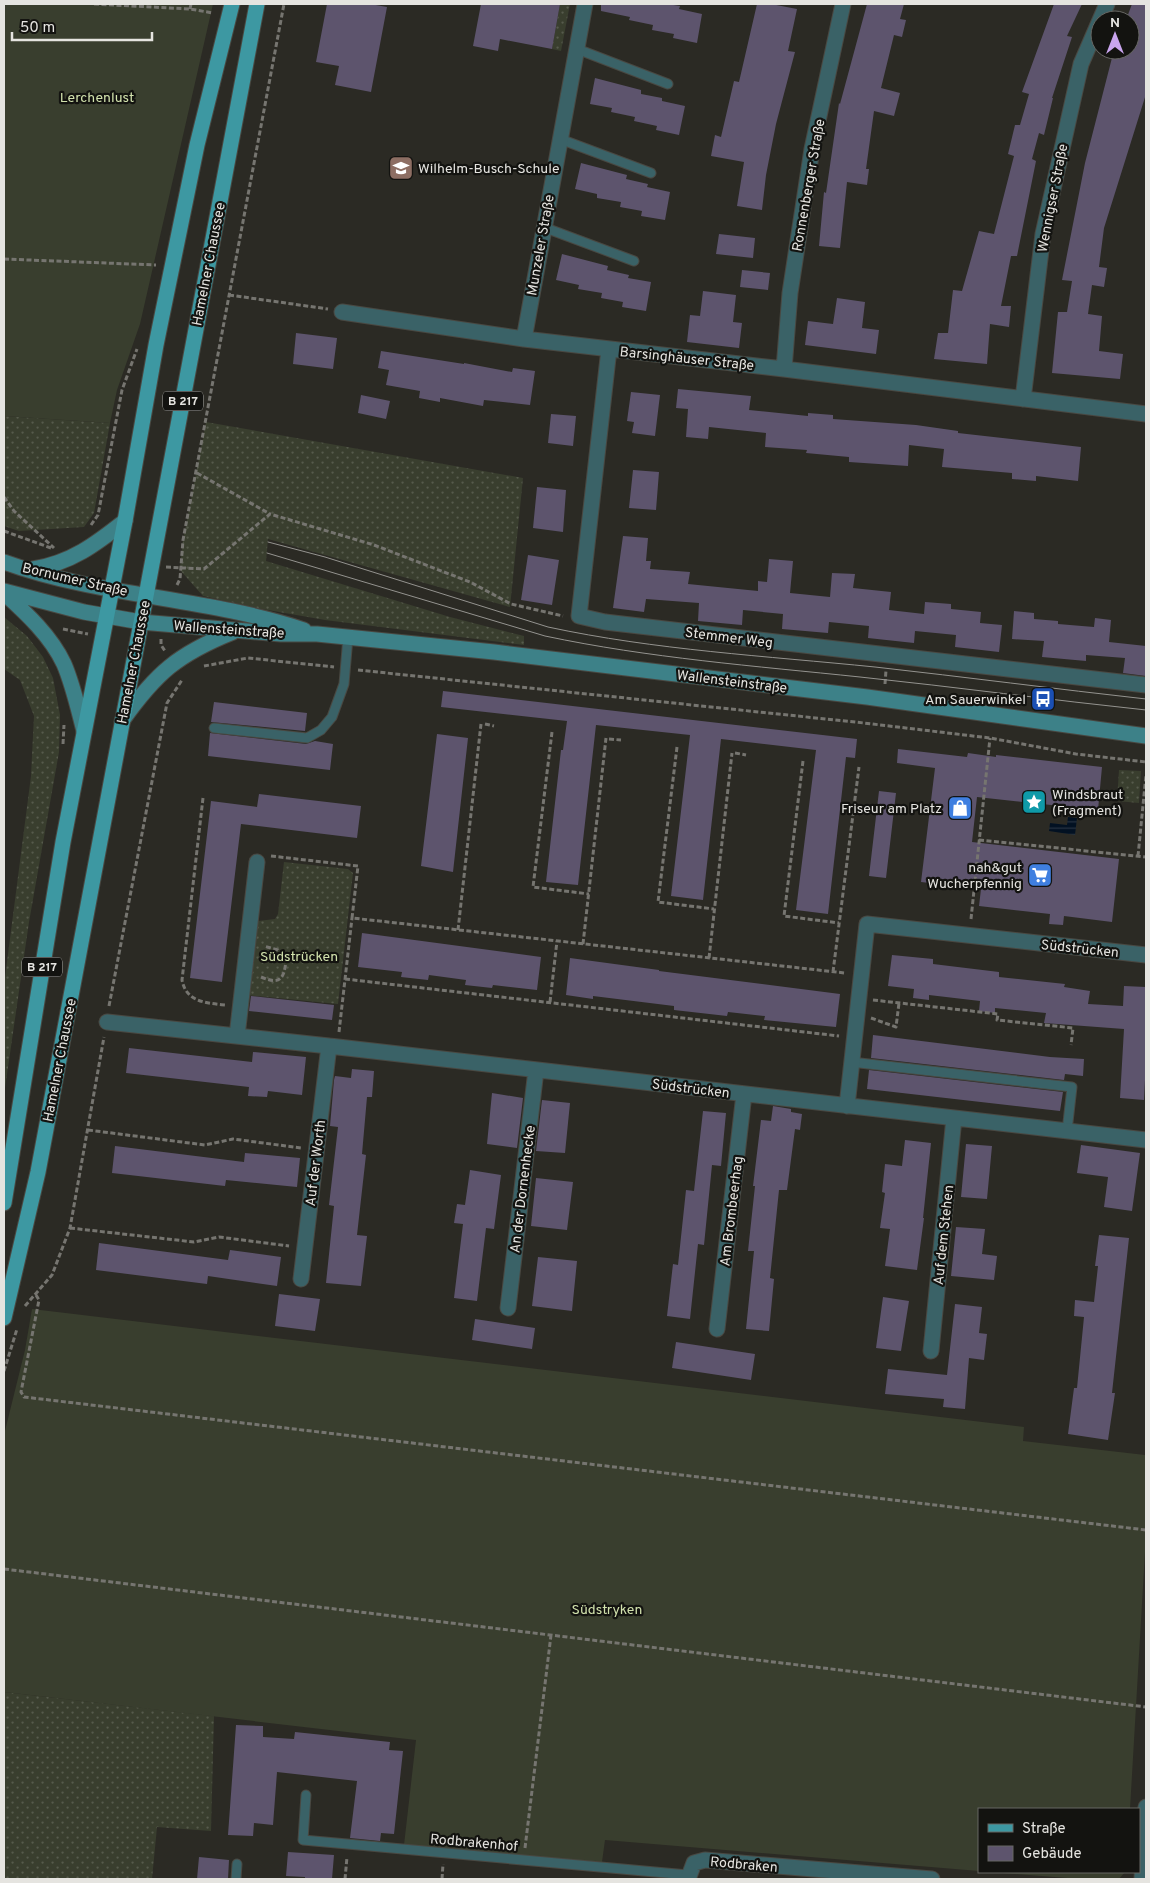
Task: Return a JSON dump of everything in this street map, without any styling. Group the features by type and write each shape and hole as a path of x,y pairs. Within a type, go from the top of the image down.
{"main road":[{"name":"B 217","path":"4,1203 60,861 126,521 156,345 197,145 232,4"},
{"name":"Hamelner Chaussee","path":"4,1318 38,1172 257,4"}],"street":[{"name":"Munzeler Straße","path":"524,339 543,227 586,4"},
{"name":"Ronnenberger Straße","path":"784,369 790,293 812,150 844,4"},
{"name":"Wennigser Straße","path":"1023,399 1043,234 1080,64 1107,4"},
{"name":"Barsinghäuser Straße","path":"342,312 524,339 1146,414"},
{"path":"579,616 609,349"},
{"path":"25,570 49,566 73,558 126,521"},
{"name":"Bornumer Straße","path":"4,562 25,570 146,595"},
{"path":"4,592 50,640 63,663 74,693 84,731"},
{"name":"Bornumer Straße","path":"4,592 68,609 141,622"},
{"name":"Wallensteinstraße","path":"146,595 185,601 284,623 317,634"},
{"name":"Stemmer Weg","path":"579,616 604,622 1146,685"},
{"name":"Wallensteinstraße","path":"141,622 237,631 317,634 494,652 838,693 1146,736"},
{"path":"122,721 144,692 173,663 185,654 208,642 237,631"},
{"path":"237,1036 256,862"},
{"name":"Südstrücken","path":"847,1106 866,924 1146,955"},
{"name":"Südstrücken","path":"107,1022 1146,1140"},
{"name":"Auf der Worth","path":"301,1279 317,1149 333,1047"},
{"name":"An der Dornenhecke","path":"508,1308 536,1070"},
{"name":"Am Brombeerhag","path":"717,1329 744,1094"},
{"name":"Auf dem Stehen","path":"931,1351 954,1118"},
{"path":"1142,1879 1146,1807"},
{"name":"Rodbraken","path":"688,1877 694,1863 705,1860 932,1879"}],"lane":[{"path":"577,49 668,84"},
{"path":"560,139 651,174"},
{"path":"543,227 634,261"},
{"path":"214,728 307,738 321,730 332,717 344,684 348,637"},
{"path":"852,1062 1072,1087 1067,1131"},
{"name":"Rodbrakenhof","path":"306,1795 303,1840 688,1877"},
{"path":"236,1879 237,1864"}],"path":[{"path":"94,4 190,9 215,13"},
{"path":"190,9 191,4"},
{"path":"270,514 204,569 180,567 183,540 284,4"},
{"path":"4,259 157,265"},
{"path":"229,295 342,312"},
{"path":"196,473 270,514 374,545 470,582 511,604 565,617 579,616"},
{"path":"4,497 14,511 57,550 4,531"},
{"path":"198,669 205,665 248,658 835,720 990,738 1076,754 1146,762"},
{"path":"22,1314 25,1304 36,1295 52,1275 70,1228 167,703 184,678"},
{"path":"63,752 64,724"},
{"path":"458,930 483,724 494,726"},
{"path":"552,732 533,887 589,894"},
{"path":"969,936 990,738"},
{"path":"583,944 608,739 620,740"},
{"path":"677,746 658,902 714,909"},
{"path":"709,958 734,753 746,755"},
{"path":"803,761 784,916 840,923"},
{"path":"833,972 859,767"},
{"path":"1138,856 1146,775"},
{"path":"203,798 182,974 183,983 188,994 204,1003 240,1007"},
{"path":"979,840 1146,857"},
{"path":"1139,841 1146,842"},
{"path":"256,862 258,854 358,866 345,979 333,1047"},
{"path":"352,918 861,975"},
{"path":"262,956 264,940"},
{"path":"550,1003 557,941"},
{"path":"260,974 263,978 281,978 284,975 286,961 278,950 264,946"},
{"path":"345,979 854,1037"},
{"path":"858,1006 896,1028 899,1003"},
{"path":"858,1006 899,1003 998,1014 997,1020 1073,1028 1071,1045"},
{"path":"88,1130 204,1145 233,1140 317,1149"},
{"path":"70,1228 194,1242 219,1236 305,1248"},
{"path":"36,1295 39,1300 21,1392 24,1397 1146,1530"},
{"path":"4,1371 19,1323"},
{"path":"4,1569 1146,1707"},
{"path":"523,1860 551,1635"},
{"path":"345,1879 348,1844"}],"green space":[{"name":"Lerchenlust","path":"4,4 213,4 140,324 117,390 110,423 4,416"},
{"path":"560,4 570,4 561,51 552,49"},
{"path":"4,416 110,423 94,513 84,527 19,531 4,526"},
{"path":"206,422 523,478 510,607 268,539 266,561 450,617 524,636 524,645 325,620 203,596 180,570 180,567 183,540"},
{"path":"4,617 27,636 43,657 53,678 60,715 59,752 29,922 4,1095 4,985 31,776 34,716 20,680 4,669"},
{"path":"1119,770 1141,771 1139,803 1117,801"},
{"name":"Südstrücken","path":"284,862 348,869 353,873 338,1004 245,995 258,921 275,919 278,914"},
{"name":"Südstryken","path":"32,1309 1024,1427 1023,1441 1145,1455 1146,1446 1146,1535 1130,1808 978,1808 978,1871 605,1840 602,1862 404,1845 416,1740 4,1692 4,1435 25,1350"},
{"path":"4,1692 214,1716 211,1831 157,1827 152,1879 4,1879"},
{"path":"1003,1873 1124,1873 1119,1879 1080,1879"}],"water":[{"path":"1068,817 1077,818 1075,835 1049,831 1050,823 1067,825"}],"building":[{"path":"327,4 370,4 387,7 371,92 335,85 339,66 316,62"},
{"path":"481,4 560,4 552,49 500,39 498,51 473,46"},
{"path":"601,4 667,4 680,6 679,9 702,14 697,43 673,38 674,34 652,30 653,25 629,20 630,17 601,11"},
{"path":"757,4 771,4 797,9 788,51 795,52 776,124 766,175 762,210 737,206 744,162 711,156 715,135 721,137 734,81 739,82"},
{"path":"867,4 904,4 900,19 906,20 902,37 894,35 881,88 900,93 894,116 874,111 866,169 869,169 867,185 847,182 840,248 819,246 824,192 826,193 839,103"},
{"path":"1054,4 1082,4 1067,36 1072,37 1052,98 1044,135 1039,133 1032,159 1036,161 1017,256 1011,256 1001,306 1011,306 1009,327 990,324 987,364 934,359 938,333 948,333 953,290 962,291 979,231 994,234 1014,156 1008,154 1015,125 1020,125 1029,94 1022,92"},
{"path":"1132,4 1146,4 1146,94 1104,228 1099,267 1107,268 1104,287 1092,285 1088,314 1102,316 1099,351 1123,354 1120,379 1052,373 1058,312 1067,312 1072,281 1062,280 1085,163 1111,60 1140,60 1140,10 1130,10"},
{"path":"595,78 641,90 641,94 662,98 662,101 685,106 679,135 656,130 657,126 634,121 635,117 611,112 612,108 590,104"},
{"path":"581,163 627,175 626,179 648,184 647,187 670,192 665,220 641,216 642,211 620,207 621,202 597,198 597,194 575,189"},
{"path":"719,234 755,238 753,258 716,254"},
{"path":"562,254 608,266 607,270 629,275 628,278 651,282 646,311 622,307 623,302 601,298 602,293 578,289 579,285 556,280"},
{"path":"742,270 770,273 768,290 740,287"},
{"path":"703,291 736,295 733,322 742,323 739,348 687,342 690,315 700,316"},
{"path":"837,298 865,302 862,328 879,330 876,354 805,345 808,321 833,324"},
{"path":"296,333 337,338 333,369 293,364"},
{"path":"381,351 512,372 513,368 535,371 530,405 484,400 483,406 440,398 440,402 419,398 420,391 386,385 389,370 378,368"},
{"path":"678,389 751,396 749,410 808,416 808,413 833,415 833,419 916,425 958,431 958,433 1081,447 1078,481 1036,476 1036,481 1012,479 1012,473 942,467 944,449 909,445 908,466 849,462 849,457 806,453 807,450 765,447 766,433 709,427 708,439 686,437 688,409 676,408"},
{"path":"631,392 660,395 655,436 632,433 634,422 627,421"},
{"path":"361,395 390,401 386,419 358,413"},
{"path":"551,414 576,416 573,446 548,443"},
{"path":"633,470 659,472 656,510 629,508"},
{"path":"537,487 566,490 563,532 533,528"},
{"path":"623,536 648,538 646,561 651,561 650,569 690,572 688,584 758,591 758,581 767,582 769,559 793,561 790,593 830,597 832,573 855,574 853,588 891,592 889,610 924,614 925,602 951,604 951,609 981,612 980,623 1002,625 999,652 955,647 956,635 915,631 914,643 868,638 869,626 829,622 828,633 782,629 783,614 743,610 742,625 698,621 699,603 646,599 644,612 613,608"},
{"path":"528,555 559,560 552,605 521,600"},
{"path":"1014,611 1034,613 1034,619 1058,621 1058,624 1094,627 1095,618 1111,620 1109,642 1146,646 1146,676 1123,673 1125,658 1086,655 1086,661 1042,657 1044,641 1012,639"},
{"path":"443,691 857,739 855,758 846,757 828,914 796,910 816,750 721,739 703,900 671,896 690,735 596,725 578,885 546,882 561,750 563,750 567,721 441,707"},
{"path":"214,702 307,713 305,731 211,722"},
{"path":"210,733 306,744 315,741 333,744 330,770 208,756"},
{"path":"437,734 468,738 453,872 421,866"},
{"path":"898,749 967,757 968,753 996,757 996,755 1102,767 1098,810 977,797 972,842 1119,859 1112,922 1064,916 1063,925 1049,924 1050,914 979,906 981,889 921,882 935,768 897,763"},
{"path":"879,791 896,793 886,878 869,876"},
{"path":"259,794 361,806 357,838 241,824 222,982 190,978 211,801 257,807"},
{"path":"362,933 541,957 537,990 493,985 492,988 465,985 466,980 429,975 428,980 401,977 402,972 358,967"},
{"path":"892,955 933,959 933,964 999,972 999,977 1065,984 1064,987 1090,991 1088,1004 1123,1006 1124,986 1146,987 1144,1100 1120,1098 1124,1029 1044,1023 1046,1013 995,1008 995,1013 979,1011 980,1001 929,995 929,1000 913,998 914,989 888,986"},
{"path":"570,958 840,994 836,1027 764,1020 765,1016 728,1012 727,1016 674,1010 674,1006 593,996 593,999 566,995"},
{"path":"251,996 334,1005 332,1020 249,1011"},
{"path":"873,1035 1050,1057 1084,1059 1083,1076 1065,1074 1064,1080 871,1058"},
{"path":"129,1048 252,1062 253,1052 306,1057 302,1095 268,1091 267,1097 248,1096 249,1087 126,1073"},
{"path":"352,1069 374,1071 372,1097 367,1097 362,1154 366,1155 357,1235 367,1236 361,1286 326,1283 334,1206 329,1205 338,1127 330,1126 334,1080 335,1076 351,1078"},
{"path":"869,1070 1063,1092 1060,1111 867,1089"},
{"path":"492,1093 523,1098 517,1148 487,1144"},
{"path":"542,1100 570,1103 565,1153 536,1151"},
{"path":"773,1106 791,1109 791,1112 802,1114 800,1130 795,1129 787,1190 779,1190 770,1278 774,1279 769,1331 746,1329 754,1251 748,1251 755,1186 753,1186 761,1120 771,1121"},
{"path":"703,1111 726,1113 721,1166 712,1165 704,1245 698,1244 690,1319 667,1316 673,1264 678,1265 686,1190 694,1191"},
{"path":"905,1140 931,1143 917,1270 885,1266 890,1229 880,1228 885,1193 882,1192 885,1164 902,1166"},
{"path":"966,1144 992,1146 987,1199 961,1197"},
{"path":"1081,1145 1140,1153 1132,1211 1104,1207 1108,1177 1077,1173"},
{"path":"115,1146 244,1162 245,1153 300,1158 297,1187 226,1180 225,1186 112,1173"},
{"path":"470,1170 501,1175 494,1229 486,1228 477,1301 454,1298 463,1224 454,1223 457,1204 465,1205"},
{"path":"536,1178 573,1182 567,1230 531,1226"},
{"path":"956,1227 985,1229 982,1254 997,1256 994,1280 951,1276"},
{"path":"1099,1235 1129,1238 1112,1393 1115,1393 1108,1440 1068,1434 1074,1388 1077,1388 1084,1317 1074,1316 1075,1300 1094,1302 1098,1266 1095,1266"},
{"path":"99,1243 228,1260 230,1250 281,1257 277,1286 208,1276 207,1284 96,1270"},
{"path":"538,1257 577,1261 572,1311 532,1306"},
{"path":"279,1294 320,1299 315,1331 275,1326"},
{"path":"883,1297 909,1301 901,1351 876,1348"},
{"path":"955,1304 982,1307 979,1333 987,1334 984,1360 969,1358 965,1409 943,1407 944,1399 885,1394 888,1369 947,1375"},
{"path":"475,1319 535,1328 532,1349 472,1340"},
{"path":"676,1342 755,1354 751,1380 672,1368"},
{"path":"236,1725 263,1726 263,1737 294,1739 295,1732 390,1742 389,1750 403,1751 394,1834 381,1833 380,1841 350,1838 357,1781 277,1772 273,1825 254,1823 253,1836 228,1835"},
{"path":"288,1852 334,1855 332,1879 305,1879 305,1877 286,1876"},
{"path":"199,1857 229,1860 228,1879 197,1879"}],"tram line":[{"path":"268,542 325,557 548,627 588,635 670,647 875,667 1146,699"},
{"path":"267,553 545,636 584,644 702,661 1146,710"}],"place":[{"name":"Wilhelm-Busch-Schule","path":"401,168"},
{"name":"Am Sauerwinkel","path":"1043,699"},
{"name":"Windsbraut (Fragment)","path":"1034,802"},
{"name":"Friseur am Platz","path":"960,808"},
{"name":"nah&gut Wucherpfennig","path":"1040,875"}]}
